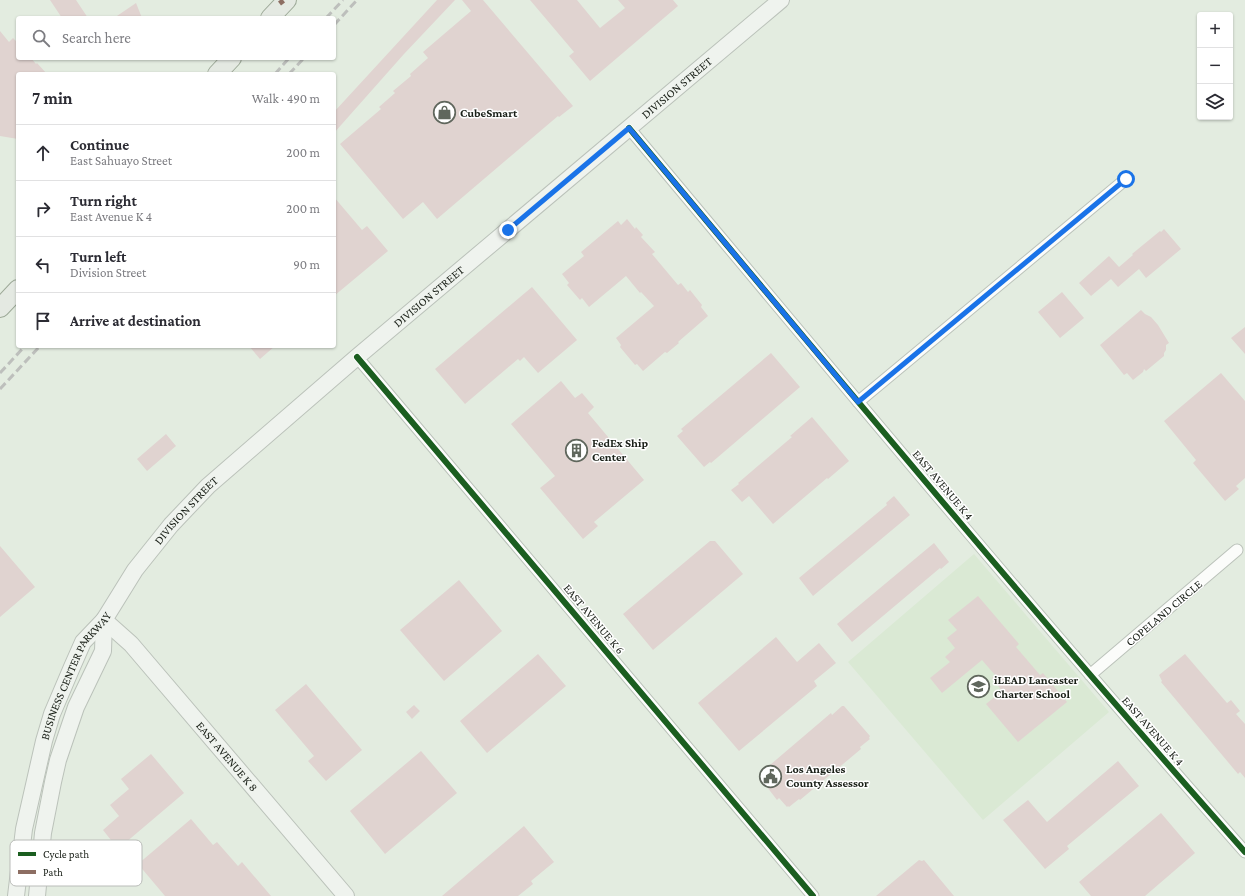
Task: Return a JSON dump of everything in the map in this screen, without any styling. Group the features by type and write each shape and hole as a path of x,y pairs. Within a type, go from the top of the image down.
{"main road":[{"path":"272,16 287,0"},
{"name":"DIVISION STREET","path":"104,620 135,570 170,525 208,486 357,357 781,0"},
{"path":"219,72 230,60"},
{"path":"0,308 16,291"},
{"name":"BUSINESS CENTER PARKWAY","path":"23,840 44,741 52,714 83,642 104,620"},
{"name":"BUSINESS CENTER PARKWAY","path":"42,840 52,782 58,760 76,707 103,651 104,620"},
{"name":"EAST AVENUE K 8","path":"104,620 131,644 346,896"},
{"name":"BUSINESS CENTER PARKWAY","path":"16,896 17,886"},
{"name":"BUSINESS CENTER PARKWAY","path":"37,896 38,886"}],"street":[{"name":"EAST AVENUE K 4","path":"629,128 858,402 1090,675 1245,852"},
{"path":"858,402 1126,179"},
{"name":"EAST AVENUE K 6","path":"357,357 813,896"},
{"name":"COPELAND CIRCLE","path":"1090,675 1237,550"}],"shaded area":[{"name":"iLEAD Lancaster Charter School","path":"974,554 1109,712 983,820 848,662"}],"building":[{"path":"50,0 76,0 87,16 61,16"},
{"path":"437,0 455,0 404,54 336,131 336,110"},
{"path":"462,0 483,0 573,106 559,117 558,116 437,219 423,202 403,219 340,144 381,109 379,107 395,93 393,91 411,76 410,74 428,58 423,52 471,11"},
{"path":"530,0 577,0 600,28 625,8 618,0 673,0 678,6 590,81 569,56 574,52"},
{"path":"136,3 141,16 117,16"},
{"path":"0,31 9,42 13,38 16,41 16,60 33,60 45,72 16,72 16,139 0,136"},
{"path":"336,199 362,230 367,226 388,251 336,294"},
{"path":"627,219 635,229 636,227 643,235 641,237 655,252 652,254 678,285 681,283 688,292 690,290 702,305 701,307 708,316 678,342 679,343 667,353 665,352 643,371 637,364 635,365 620,347 621,345 616,338 654,306 641,292 640,293 626,276 589,307 582,298 580,300 567,285 569,283 562,274 584,256 581,252 618,221 621,225"},
{"path":"1164,229 1181,249 1146,278 1139,269 1118,287 1111,279 1091,296 1079,283 1109,256 1119,267 1133,255 1132,254"},
{"path":"532,287 577,340 538,373 524,357 520,361 518,359 465,404 435,369"},
{"path":"1062,292 1084,318 1060,338 1038,312"},
{"path":"1141,310 1151,317 1158,325 1169,343 1166,345 1164,356 1146,371 1144,369 1143,372 1133,380 1127,373 1124,375 1100,345"},
{"path":"1245,327 1245,354 1231,338"},
{"path":"251,348 273,348 260,359"},
{"path":"771,353 800,387 711,463 710,462 704,467 677,436 683,431 681,429"},
{"path":"1221,373 1245,401 1245,478 1236,486 1239,489 1225,501 1193,463 1196,460 1164,421"},
{"name":"FedEx Ship Center","path":"561,381 575,398 582,393 594,407 588,413 644,480 594,522 598,526 583,539 540,488 555,476 511,424"},
{"path":"812,417 849,461 773,524 749,496 742,502 731,490 792,437 790,436"},
{"path":"166,434 176,446 147,471 137,459"},
{"path":"894,496 910,515 813,596 799,578 887,505 886,503"},
{"path":"710,541 715,541 743,574 653,650 623,614"},
{"path":"934,543 949,562 852,642 837,624"},
{"path":"0,546 35,587 0,617"},
{"path":"459,580 502,631 444,681 400,630"},
{"path":"978,596 1019,644 1016,647 1040,675 1043,673 1067,702 1018,742 986,704 1002,691 992,678 995,675 982,660 942,693 930,678 950,662 945,657 955,648 947,638 957,630 948,620"},
{"path":"776,637 797,662 819,643 836,663 814,681 817,686 739,751 698,703"},
{"path":"538,654 566,686 487,753 460,721"},
{"path":"1185,654 1227,703 1231,700 1240,711 1236,714 1245,724 1245,778 1240,772 1238,774 1161,682 1162,681 1159,675"},
{"path":"306,684 362,750 326,781 308,761 314,756 275,710"},
{"path":"414,705 420,711 412,719 406,712"},
{"path":"844,706 870,736 870,739 860,747 861,749 800,800 799,799 787,807 779,798 777,800 767,787 768,786 761,775 771,766 770,765 831,713 832,715"},
{"path":"421,751 457,793 385,854 350,811"},
{"path":"151,754 184,793 129,840 111,840 103,830 119,816 110,805 129,789 121,779"},
{"path":"1118,761 1139,786 1067,846 1069,849 1045,869 1003,820 1028,800 1047,822"},
{"path":"1161,813 1195,853 1145,896 1091,896 1079,882"},
{"path":"191,819 213,845 217,842 238,866 242,862 271,896 165,896 142,869 142,861"},
{"path":"524,826 554,862 531,881 533,884 518,896 442,896"},
{"path":"919,860 924,860 954,896 876,896"}],"railway":[{"path":"328,16 343,0"},
{"path":"336,23 357,0"},
{"path":"277,72 287,60"},
{"path":"291,72 302,60"},
{"path":"0,373 23,348"},
{"path":"0,389 38,348"}],"marked path":[{"path":"280,0 283,4"}],"cycle path":[{"path":"629,128 1011,583 1245,852"},
{"path":"357,357 813,896"}],"place":[{"name":"CubeSmart","path":"444,113"},
{"name":"FedEx Ship Center","path":"576,450"},
{"name":"iLEAD Lancaster Charter School","path":"979,687"},
{"name":"Los Angeles County Assessor","path":"770,776"}],"route":[{"path":"508,230 629,128 858,402 1126,179"}]}
